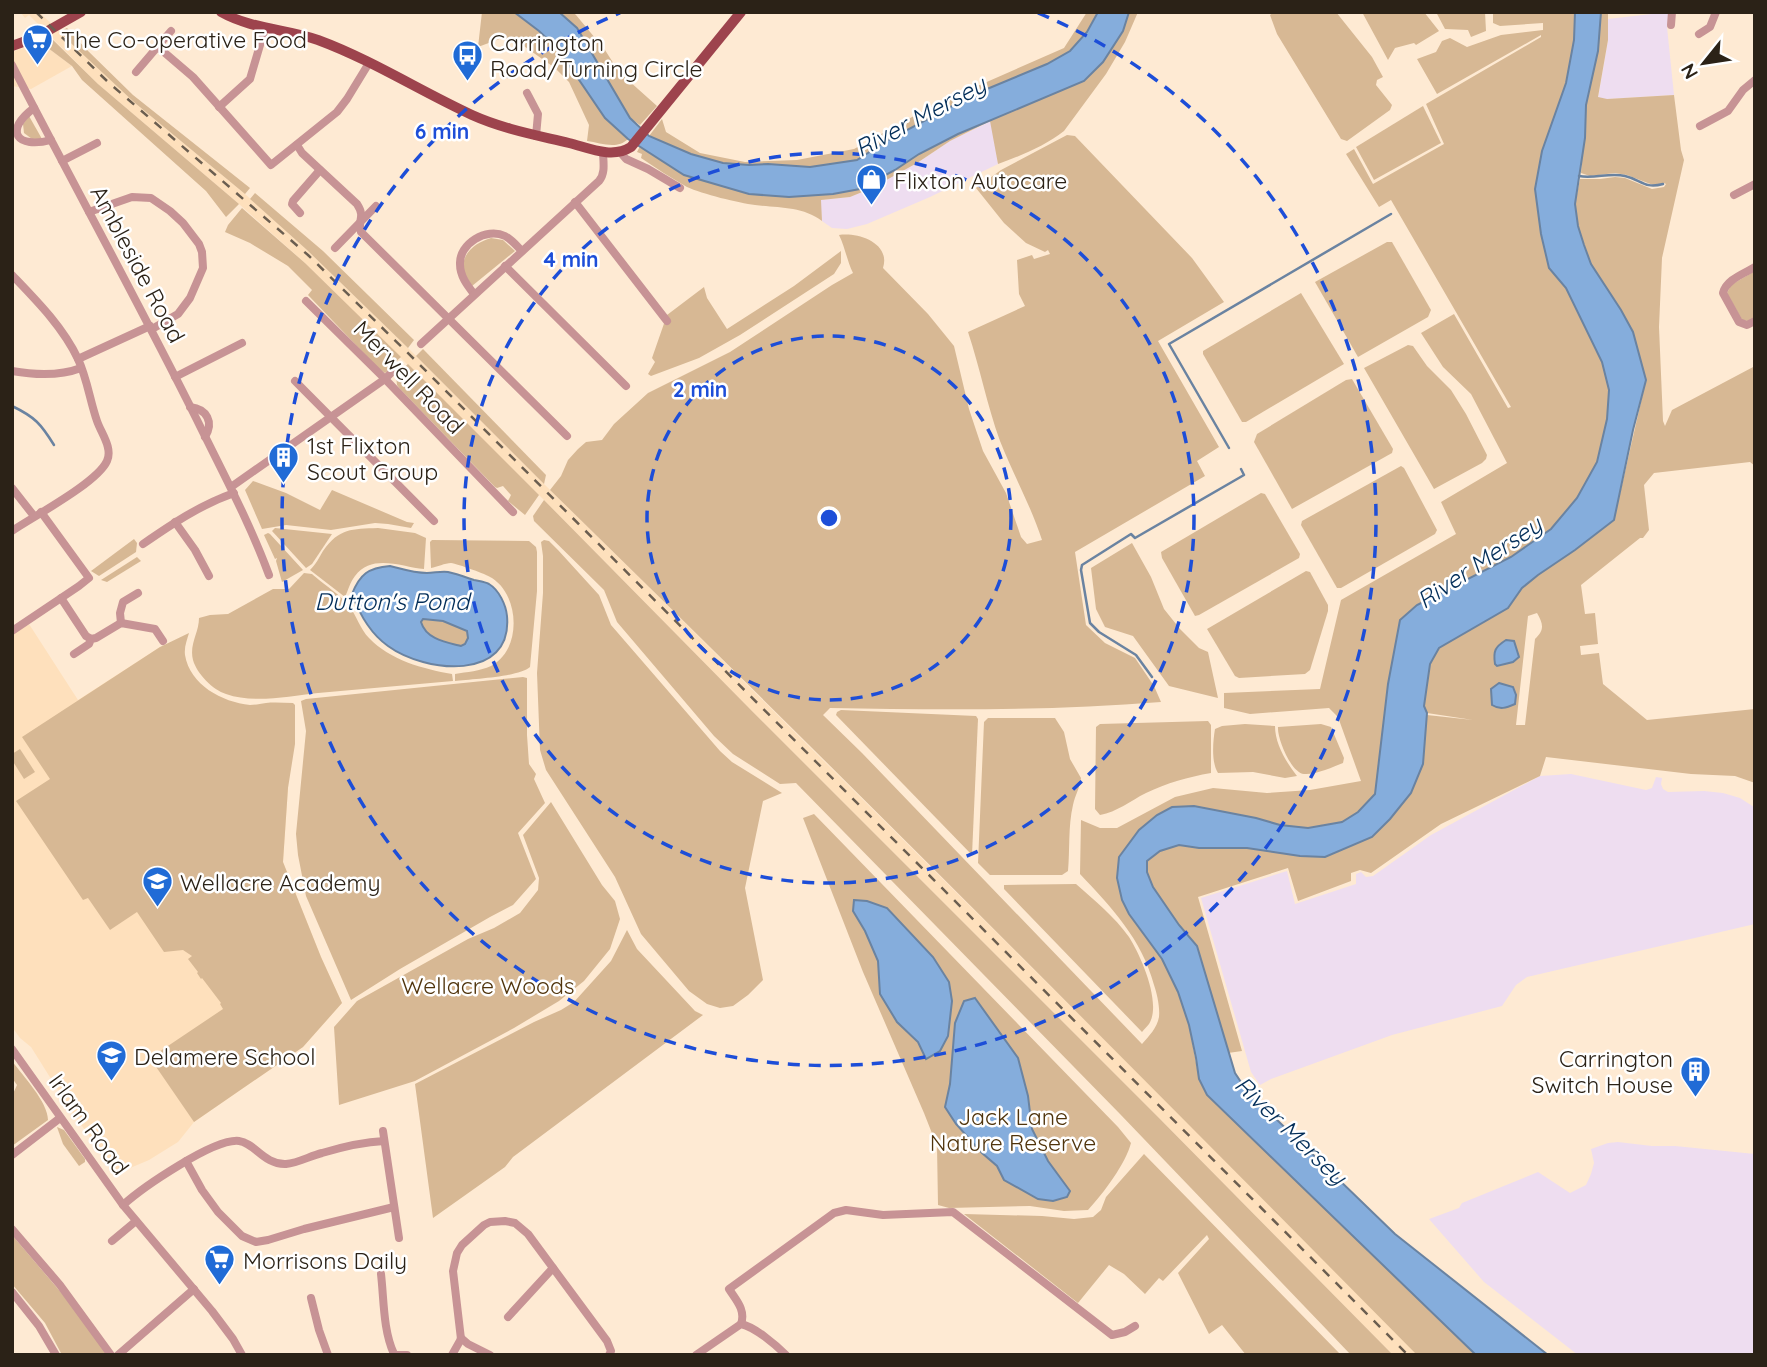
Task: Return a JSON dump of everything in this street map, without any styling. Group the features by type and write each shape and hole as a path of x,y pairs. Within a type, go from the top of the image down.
{"main road":[{"path":"12,46 37,37 82,12"},
{"path":"221,12 241,22 319,41 473,115 504,127 603,151 625,150 649,125 741,12"}],"street":[{"path":"1671,25 1672,12"},
{"path":"1699,34 1712,29 1716,12"},
{"path":"219,107 250,79 265,28"},
{"path":"136,72 171,32"},
{"path":"158,47 193,78 271,165 337,112 369,63"},
{"name":"Ambleside Road","path":"12,65 151,327 190,407 201,410 208,417 209,427 205,437 253,533 269,575"},
{"path":"1700,126 1711,116 1732,107 1755,80"},
{"path":"527,93 538,114 537,136"},
{"path":"34,108 18,123 18,136 25,141 40,143 51,140"},
{"path":"62,161 97,143"},
{"path":"297,145 302,153 358,204 362,211 359,225 361,232 567,436"},
{"path":"625,150 626,159 680,188"},
{"path":"421,344 602,177 603,151"},
{"path":"300,213 292,204 293,201 320,170"},
{"path":"1734,195 1755,184"},
{"path":"12,370 67,373 80,363 178,314 190,298 203,268 202,252 194,237 170,211 151,198 132,197 89,212"},
{"path":"575,202 667,321"},
{"path":"335,248 376,206"},
{"path":"474,294 465,283 459,267 463,252 473,241 485,234 499,234 522,251"},
{"path":"505,266 626,386"},
{"path":"1755,267 1729,282 1723,293 1739,322 1747,325 1755,321"},
{"path":"12,275 40,304 80,363 109,453 98,473 12,531"},
{"name":"Merwell Road","path":"306,301 386,379 513,512"},
{"path":"175,377 242,343"},
{"path":"143,544 175,522 232,490 392,372"},
{"path":"295,381 434,521"},
{"path":"12,488 89,578 12,631"},
{"path":"175,522 207,572 213,563"},
{"path":"121,623 123,602 138,593"},
{"path":"61,598 86,636 91,639 121,623 155,629 163,641"},
{"path":"74,654 89,644 91,639"},
{"name":"Irlam Road","path":"12,1049 123,1205 194,1289 233,1339 242,1355"},
{"path":"12,1155 60,1118"},
{"path":"123,1205 186,1161 207,1150 237,1141 271,1161 288,1164 384,1136 399,1238"},
{"path":"186,1161 218,1212 242,1236 256,1242 394,1207"},
{"path":"696,1355 743,1320 742,1310 729,1289 834,1213 846,1210 883,1215 953,1212 1112,1335 1135,1326"},
{"path":"111,1241 136,1221"},
{"path":"453,1355 461,1338 454,1261 462,1245 484,1225 496,1221 515,1223 528,1234 607,1341 611,1351 609,1355"},
{"path":"12,1229 60,1285 111,1355"},
{"path":"512,1315 553,1268"},
{"path":"381,1274 390,1346 394,1354 407,1355"},
{"path":"118,1355 194,1289"},
{"path":"12,1292 40,1326 56,1355"},
{"path":"311,1298 318,1330 328,1355"},
{"path":"741,1324 754,1329 786,1355"},
{"path":"461,1338 490,1355"}],"shaded area":[{"path":"20,12 39,12 135,103 245,194 307,250 1162,1097 1418,1355 1393,1355 305,263 98,84 29,15 25,18"},
{"path":"1669,12 1667,27 1674,95 1598,98 1608,40 1608,19"},
{"path":"40,42 72,66 31,89 12,86 12,52"},
{"path":"991,121 998,164 867,224 847,229 832,228 822,221 820,200 850,197 871,188 950,141"},
{"name":"Wellacre Academy","path":"29,624 78,700 160,647 288,788 283,862 342,1003 303,1047 194,1122 178,1142 149,1160 116,1174 31,1047 12,1027 12,635"},
{"path":"1571,774 1646,790 1652,788 1656,777 1662,778 1663,789 1668,792 1723,793 1740,798 1754,807 1755,924 1527,977 1516,985 1502,1006 1392,1035 1260,1085 1251,1072 1201,898 1287,871 1295,904 1356,884 1356,874 1361,872 1366,877 1373,876 1431,835 1540,776"},
{"path":"1618,1142 1755,1154 1755,1355 1578,1355 1484,1282 1429,1219 1538,1172 1570,1193 1586,1185 1594,1163 1591,1149"}],"green space":[{"path":"482,12 514,12 539,31 558,49 605,118 628,139 614,145 587,141 589,125 569,82 555,68 521,44 502,38 478,47"},
{"path":"559,12 573,12 605,50 619,72 657,106 640,125 630,118 577,28"},
{"path":"1087,12 1098,12 1087,32 1070,51 1047,64 975,94 888,140 857,161 810,167 723,163 691,154 649,136 662,119 666,132 700,153 745,162 797,160 854,149 932,106 1064,48"},
{"path":"1129,12 1138,12 1125,42 1106,74 1064,131 1057,136 998,164 990,121 950,141 872,188 850,197 821,200 822,221 798,210 755,205 694,190 641,158 642,154 637,152 640,146 684,175 749,194 789,197 860,189 958,134 1084,81 1103,62 1123,31"},
{"path":"1274,12 1336,12 1372,57 1383,77 1377,80 1376,85 1392,105 1390,110 1347,141 1341,139 1277,34 1270,15"},
{"path":"1362,12 1424,12 1439,31 1416,45 1414,43 1395,48 1388,60"},
{"path":"1436,12 1485,12 1486,31 1471,37 1468,30 1445,29"},
{"path":"1493,12 1575,12 1574,40 1566,83 1542,151 1535,189 1549,268 1566,288 1602,362 1609,390 1607,419 1597,462 1577,498 1551,529 1511,557 1417,605 1400,620 1388,684 1375,794 1358,812 1342,822 1308,828 1280,825 1194,806 1157,815 1139,830 1119,857 1117,878 1122,900 1129,914 1162,959 1178,992 1189,1025 1199,1079 1207,1095 1476,1355 1417,1355 877,812 550,490 578,449 586,442 602,440 614,424 648,393 730,352 853,273 839,235 855,235 878,246 884,259 883,268 928,314 954,346 969,409 983,451 1006,493 1021,537 1027,544 1042,540 1000,441 968,332 1025,306 1019,294 1017,260 1032,255 1034,259 1050,254 1048,250 1045,252 1026,243 1004,223 976,188 1001,170 1067,135 1075,136 1192,258 1224,302 1158,341 1219,447 1197,461 1205,476 1075,552 1086,625 1105,643 1135,658 1154,686 1161,702 1037,708 830,708 823,715 1142,1044 1158,1021 1156,992 1149,968 1133,938 1114,911 1080,874 1081,820 1100,828 1117,828 1175,797 1213,788 1267,793 1310,790 1361,781 1338,717 1329,708 1250,714 1224,708 1224,693 1320,689 1341,600 1456,534 1441,502 1507,463 1471,394 1443,367 1421,333 1454,314 1508,408 1511,407 1391,200 1379,207 1346,154 1354,149 1373,184 1444,144 1426,104 1541,35 1437,94 1417,59 1436,52 1442,41 1450,38 1467,47 1501,35 1543,30 1543,23 1500,26 1493,23"},
{"path":"1601,12 1608,12 1608,40 1598,97 1607,99 1674,95 1684,160 1662,258 1659,327 1663,421 1665,426 1672,410 1755,366 1755,466 1750,462 1654,473 1644,485 1649,530 1643,538 1581,585 1585,614 1595,613 1598,644 1580,646 1581,655 1599,653 1603,684 1647,720 1755,709 1755,783 1735,776 1691,774 1546,757 1540,776 1441,824 1371,873 1360,870 1351,873 1351,881 1298,901 1288,868 1198,897 1242,1051 1228,1053 1197,946 1153,887 1147,872 1147,861 1160,851 1179,845 1199,848 1247,848 1300,856 1423,764 1427,715 1473,720 1427,713 1424,706 1430,663 1439,648 1508,608 1522,588 1537,575 1614,520 1646,380 1633,332 1591,264 1578,226 1575,204 1580,179 1625,178 1652,189 1664,187 1666,184 1653,185 1615,173 1590,176 1581,173 1586,105 1598,51","holes":["1537,613 1542,626 1535,639 1525,725 1516,725 1528,616"]},
{"path":"67,28 133,95 250,188 245,194 135,103 59,32"},
{"path":"50,37 98,84 239,204 226,217 206,191 82,80 72,66 40,42"},
{"path":"1423,106 1441,143 1374,180 1356,147"},
{"path":"29,116 42,139 32,139 24,133 23,124"},
{"path":"255,193 323,251 414,340 408,348 250,199"},
{"path":"242,208 305,263 401,357 391,369 385,373 378,368 308,295 312,290 288,266 250,243 225,232"},
{"path":"491,238 503,240 515,251 472,286 464,271 465,259 475,245"},
{"path":"1387,242 1392,242 1431,310 1428,317 1358,357 1315,282"},
{"path":"841,251 841,263 834,274 740,335 699,358 651,376 648,374 655,362 652,358 667,315 704,287 707,298 727,329 794,286"},
{"path":"1755,271 1755,319 1742,320 1727,293 1731,285"},
{"path":"1301,293 1344,364 1242,422 1203,351"},
{"path":"1408,345 1413,346 1427,366 1451,390 1487,455 1482,463 1434,489 1364,368"},
{"path":"423,349 546,475 544,484 416,356"},
{"path":"408,364 539,495 525,515 508,501 511,495 503,486 495,487 400,389 396,375"},
{"path":"1352,379 1393,449 1392,453 1292,509 1254,442 1257,434 1346,380"},
{"path":"1401,466 1437,530 1435,534 1337,588 1301,525 1302,521"},
{"path":"253,481 320,510 332,490 414,523 411,528 375,523 331,530 286,525 262,529 245,490"},
{"path":"1261,493 1265,494 1300,554 1299,558 1195,616 1161,552"},
{"path":"544,500 1393,1355 1351,1355 796,783 780,784 733,754 714,736 617,622 604,590 534,521 533,516"},
{"path":"275,528 332,534 312,564 306,568 272,531"},
{"path":"378,528 415,533 426,538 424,569 388,563 370,565 355,576 345,597 310,570 329,543 341,534"},
{"path":"268,533 303,570 282,582 277,558 275,559 264,535"},
{"path":"134,539 137,543 136,552 99,576 91,571"},
{"path":"432,540 529,541 536,547 537,591 530,667 506,675 455,681 455,674 487,668 501,658 512,636 512,610 501,586 489,576 451,563 431,568"},
{"path":"544,540 558,550 599,595 611,625 720,751 732,762 782,793 763,801 745,888 763,980 733,1006 720,1008 707,1004 689,991 641,934 615,877 546,770 540,750 537,673 543,593 541,542"},
{"path":"1132,543 1151,577 1164,609 1199,648 1208,652 1218,698 1169,686 1133,636 1105,627 1096,609 1091,568"},
{"path":"137,557 141,561 107,582 101,580"},
{"path":"1306,571 1310,572 1328,605 1310,670 1305,674 1239,678 1235,676 1207,629"},
{"path":"304,573 312,574 346,602 377,646 407,662 452,674 453,681 260,699 226,694 211,685 198,671 193,660 192,649 199,618 228,614 273,589 289,589"},
{"path":"423,619 446,622 468,631 465,645 449,643 432,636 423,628"},
{"name":"Wellacre Academy","path":"189,633 185,652 188,666 200,683 209,690 218,696 250,705 295,705 295,744 288,788 283,862 342,1003 303,1047 194,1122 150,1058 223,1009 221,1003 188,959 192,956 183,950 164,952 137,912 110,930 88,898 83,900 16,801 50,779 22,737 160,647"},
{"path":"527,678 529,764 536,774 534,779 545,803 518,833 536,879 513,905 351,1000 306,896 298,855 296,834 306,731 301,701"},
{"path":"841,710 976,716 972,855 836,715"},
{"path":"988,718 1055,718 1064,732 1070,759 1081,778 1071,813 1068,871 1062,875 990,875 978,863 984,722"},
{"path":"1208,721 1211,725 1211,773 1162,786 1106,814 1100,815 1095,809 1096,727 1100,724"},
{"path":"1245,724 1275,726 1282,752 1297,776 1285,778 1253,772 1218,773 1213,757 1215,729"},
{"path":"1321,724 1331,727 1344,758 1343,763 1304,774 1294,768 1286,754 1278,727"},
{"path":"20,749 35,772 24,779 12,760 12,754"},
{"name":"Wellacre Woods","path":"551,802 602,885 615,901 620,919 610,949 584,981 559,1001 514,1028 415,1081 339,1105 334,1027 357,1001 520,913 538,890 539,878 523,835"},
{"name":"Jack Lane Nature Reserve","path":"814,814 1131,1143 1113,1178 1088,1210 1064,1211 1030,1206 949,1208 938,1205 937,1146 863,972 803,818"},
{"path":"1076,884 1117,923 1129,937 1139,956 1152,992 1153,1004 1149,1024 1142,1032 1004,889 1004,885"},
{"path":"627,930 637,949 695,1011 703,1015 513,1157 505,1167 433,1218 415,1084 574,1002 611,961"},
{"path":"12,1061 40,1097 48,1120 12,1146 12,1096 17,1085 12,1078"},
{"path":"57,1127 64,1130 85,1162 79,1166 63,1144"},
{"path":"1144,1154 1341,1355 1246,1355 1222,1325 1209,1334 1178,1273 1209,1239 1207,1235 1163,1281 1159,1278 1145,1294 1124,1274 1109,1265 1078,1303 964,1214 1074,1219 1093,1217 1101,1210 1106,1197"},
{"path":"12,1235 64,1296 108,1355 62,1355 45,1323 12,1284"}],"water":[{"path":"514,12 559,12 577,28 630,118 649,136 691,154 723,163 810,167 857,160 888,140 975,94 1047,64 1070,51 1087,32 1098,12 1129,12 1123,31 1103,62 1084,81 958,134 860,189 789,197 749,194 684,175 628,139 605,118 558,49"},
{"path":"1575,12 1601,12 1598,51 1586,105 1585,138 1575,204 1578,226 1591,264 1633,332 1646,380 1614,520 1522,588 1508,608 1439,648 1430,664 1424,706 1427,713 1423,764 1411,793 1372,837 1325,857 1247,848 1199,848 1179,845 1160,851 1147,861 1147,872 1153,887 1197,946 1235,1073 1247,1091 1395,1234 1548,1355 1476,1355 1207,1095 1199,1079 1189,1025 1178,992 1162,959 1129,914 1122,900 1117,878 1119,857 1139,830 1172,807 1194,806 1280,825 1308,828 1342,822 1358,812 1375,794 1388,684 1400,620 1417,605 1511,557 1551,529 1577,498 1597,462 1607,419 1609,390 1602,362 1566,288 1549,268 1535,189 1542,151 1566,83 1574,40"},
{"name":"Dutton's Pond","path":"390,566 422,573 448,572 489,584 501,598 507,616 505,637 496,652 482,662 464,666 443,666 423,662 388,646 366,623 352,594 358,581 366,573","holes":["423,619 443,621 467,631 465,644 461,646 437,639 423,628 421,622"]},
{"path":"1506,640 1514,641 1519,657 1513,662 1497,666 1494,660 1496,650"},
{"path":"1499,683 1513,687 1515,704 1503,708 1492,705 1491,689"},
{"path":"854,900 887,908 933,957 949,982 952,1001 948,1036 940,1051 926,1059 918,1042 897,1022 880,994 878,961 853,911"},
{"path":"975,998 1018,1058 1028,1096 1032,1129 1048,1161 1070,1191 1067,1197 1053,1201 1038,1199 1004,1180 997,1166 956,1124 945,1107 950,1084 955,1023 964,1001"}],"waterway":[{"path":"1579,176 1619,175 1647,185 1663,184"},
{"path":"1229,448 1169,344 1391,214"},
{"path":"12,406 37,422 54,445"},
{"path":"1152,677 1136,655 1099,632 1090,623 1082,565 1131,534 1135,538 1244,475 1241,469"}],"railway":[{"path":"36,12 108,82 308,255 1408,1355"}],"place":[{"name":"The Co-operative Food","path":"38,66"},
{"name":"Carrington Road/Turning Circle","path":"467,82"},
{"name":"Flixton Autocare","path":"871,207"},
{"name":"1st Flixton Scout Group","path":"284,485"},
{"name":"Wellacre Academy","path":"157,909"},
{"name":"Delamere School","path":"111,1083"},
{"name":"Carrington Switch House","path":"1696,1098"},
{"name":"Morrisons Daily","path":"220,1287"}],"water label":[{"name":"River Mersey","path":"920,116"},
{"name":"River Mersey","path":"1479,562"},
{"name":"River Mersey","path":"1291,1130"}]}
